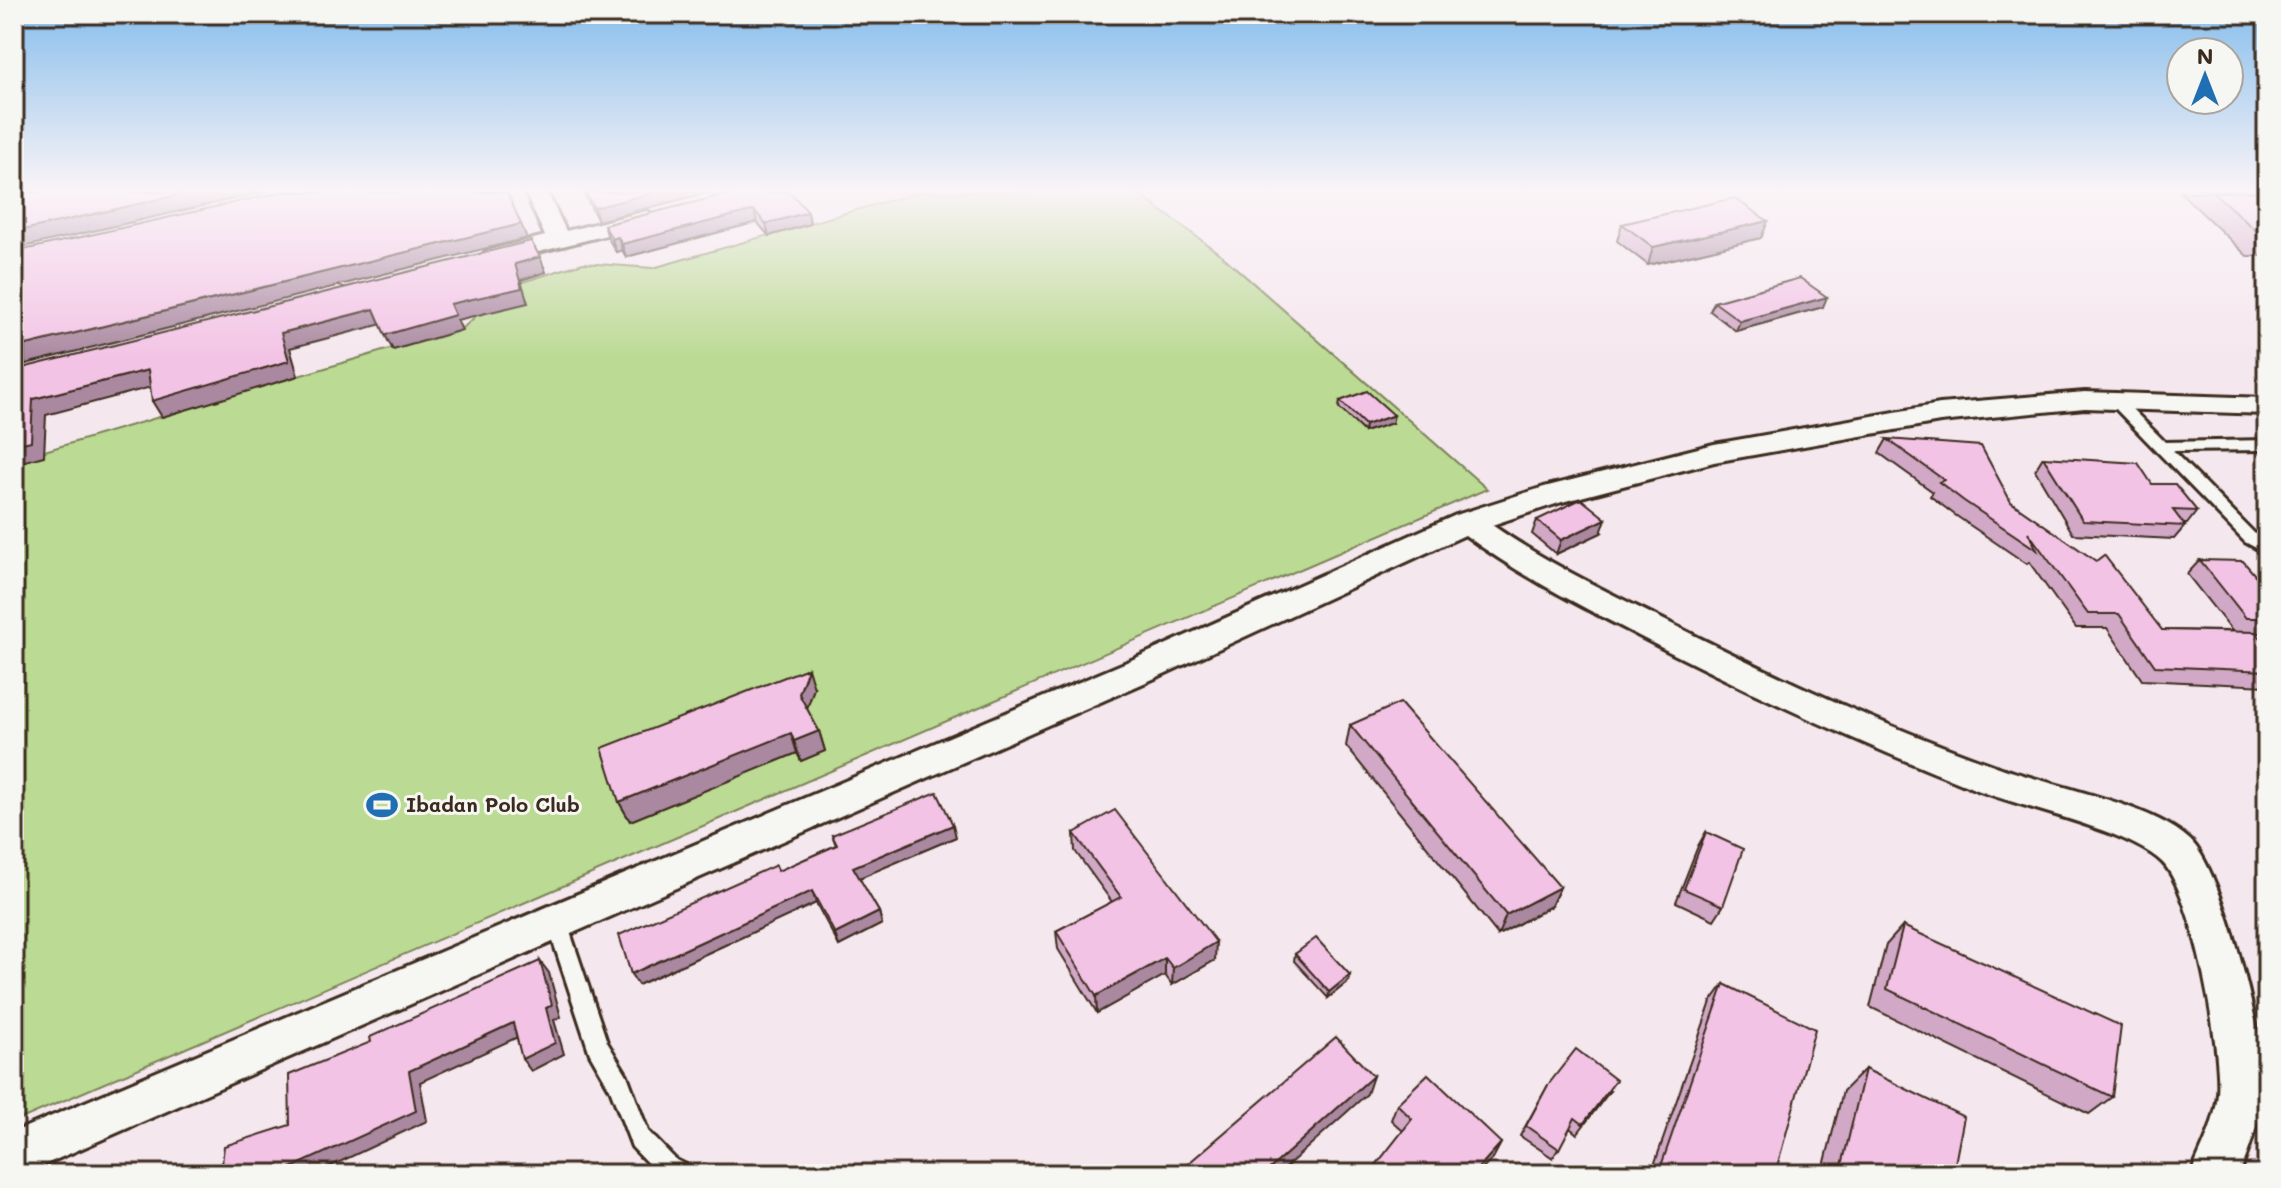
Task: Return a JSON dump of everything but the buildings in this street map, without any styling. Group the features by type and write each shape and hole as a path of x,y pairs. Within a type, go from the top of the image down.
{"street":[{"path":"468,262 528,247"},
{"path":"14,1155 1141,670 1467,522 1603,479 1729,450 1940,413 2053,402 2115,400 2267,406"},
{"path":"1467,522 1524,563 1768,688 1988,779 2146,831 2181,855 2199,884 2241,1070 2241,1099 2231,1144 2214,1174"}],"lane":[{"path":"2115,400 2250,538 2267,549"},
{"path":"2161,447 2267,445"},
{"path":"557,923 598,1047 619,1083 640,1139 668,1168 680,1174"}],"green space":[{"name":"Ibadan Polo Club","path":"725,247 1211,247 1487,489 14,1122 14,460 464,327 507,287 583,263 653,268"}],"place":[{"name":"Ibadan Polo Club","path":"382,805"}]}
